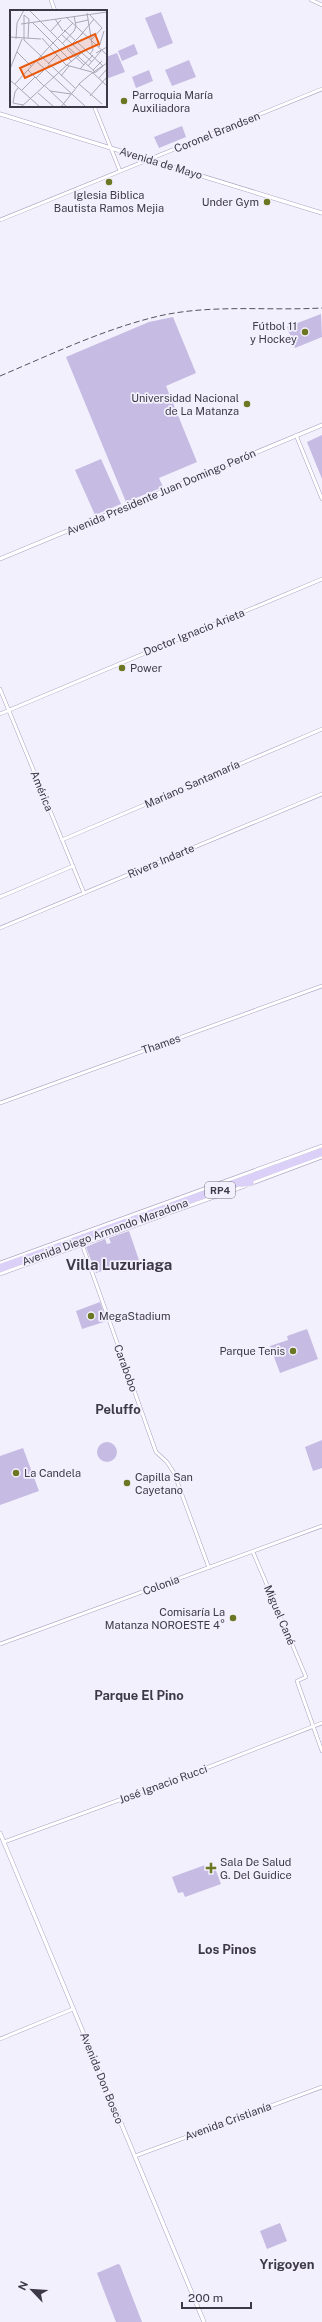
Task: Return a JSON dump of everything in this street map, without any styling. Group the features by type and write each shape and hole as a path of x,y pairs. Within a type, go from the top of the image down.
{"main road":[{"name":"Avenida de Mayo","path":"0,114 322,213"},
{"name":"Avenida Presidente Juan Domingo Perón","path":"0,559 322,425"},
{"name":"Avenida Diego Armando Maradona","path":"0,1270 37,1259 85,1238 322,1150"},
{"name":"Avenida Diego Armando Maradona","path":"0,1266 85,1238 322,1154"},
{"path":"255,1174 276,1163"},
{"path":"230,1187 252,1183"},
{"path":"163,1215 188,1202"},
{"name":"Avenida Don Bosco","path":"0,1833 204,2322"}],"street":[{"path":"51,0 55,10"},
{"path":"311,0 322,5"},
{"name":"Coronel Brandsen","path":"0,220 322,89"},
{"path":"94,107 120,171"},
{"path":"296,435 322,499"},
{"name":"Doctor Ignacio Arieta","path":"0,714 322,579"},
{"name":"América","path":"0,689 84,893"},
{"name":"Mariano Santamaría","path":"62,840 322,729"},
{"name":"Rivera Indarte","path":"0,928 322,794"},
{"path":"0,897 73,866"},
{"name":"Thames","path":"0,1102 322,986"},
{"name":"Avenida Diego Armando Maradona","path":"85,1238 322,1146"},
{"name":"Avenida Diego Armando Maradona","path":"0,1263 163,1215 322,1157"},
{"name":"Carabobo","path":"85,1238 156,1452 167,1462 174,1473 209,1568"},
{"name":"Avenida Diego Armando Maradona","path":"0,1274 37,1259"},
{"name":"Colonia","path":"0,1644 322,1526"},
{"name":"Miguel Cané","path":"253,1552 306,1677 297,1681 313,1727"},
{"name":"José Ignacio Rucci","path":"4,1842 196,1772 322,1723"},
{"path":"313,1727 322,1751"},
{"path":"0,2039 73,2008"},
{"name":"Avenida Cristianía","path":"135,2156 322,2087"}],"shaded area":[{"path":"161,12 173,43 158,49 145,18"},
{"path":"134,44 138,54 122,61 118,51"},
{"path":"117,53 125,72 107,79 107,57"},
{"path":"189,60 196,77 172,86 165,70"},
{"path":"149,70 153,81 136,88 132,77"},
{"path":"182,126 186,137 159,148 154,137"},
{"name":"Fútbol 11 y Hockey","path":"321,314 322,337 295,348 287,327"},
{"path":"173,317 196,373 166,386 197,462 159,478 163,487 126,502 66,357 149,322"},
{"path":"322,435 322,479 307,442"},
{"path":"101,459 121,504 95,515 75,470"},
{"path":"129,1231 141,1266 124,1272 121,1264 96,1273 86,1247 105,1239 107,1244 111,1243 109,1238"},
{"name":"MegaStadium","path":"100,1302 107,1321 82,1329 76,1311"},
{"name":"Parque Tenis","path":"307,1329 318,1359 280,1373 270,1346 288,1340 287,1336"},
{"path":"322,1440 322,1468 313,1471 305,1447"},
{"path":"107,1442 114,1445 117,1452 114,1459 107,1462 100,1459 97,1452 100,1445"},
{"name":"La Candela","path":"23,1448 39,1491 0,1505 0,1456"},
{"path":"205,1865 208,1871 215,1868 221,1884 185,1897 183,1892 178,1893 172,1877"},
{"path":"280,2223 287,2241 267,2249 260,2231"},
{"path":"118,2264 120,2265 142,2322 116,2322 97,2273"}],"railway":[{"path":"0,376 98,335 159,316 199,310 322,308"}],"place":[{"name":"Parroquia María Auxiliadora","path":"124,101"},
{"name":"Iglesia Biblica Bautista Ramos Mejia","path":"109,182"},
{"name":"Under Gym","path":"267,202"},
{"name":"Fútbol 11 y Hockey","path":"305,332"},
{"name":"Universidad Nacional de La Matanza","path":"247,404"},
{"name":"Power","path":"122,668"},
{"name":"MegaStadium","path":"91,1316"},
{"name":"Parque Tenis","path":"293,1351"},
{"name":"La Candela","path":"16,1473"},
{"name":"Capilla San Cayetano","path":"127,1483"},
{"name":"Comisaría La Matanza NOROESTE 4°","path":"233,1618"},
{"name":"Sala De Salud G. Del Guidice","path":"211,1868"}],"district":[{"name":"Villa Luzuriaga","path":"119,1264"},
{"name":"Peluffo","path":"118,1409"},
{"name":"Parque El Pino","path":"139,1695"},
{"name":"Los Pinos","path":"227,1949"},
{"name":"Yrigoyen","path":"287,2264"}]}
